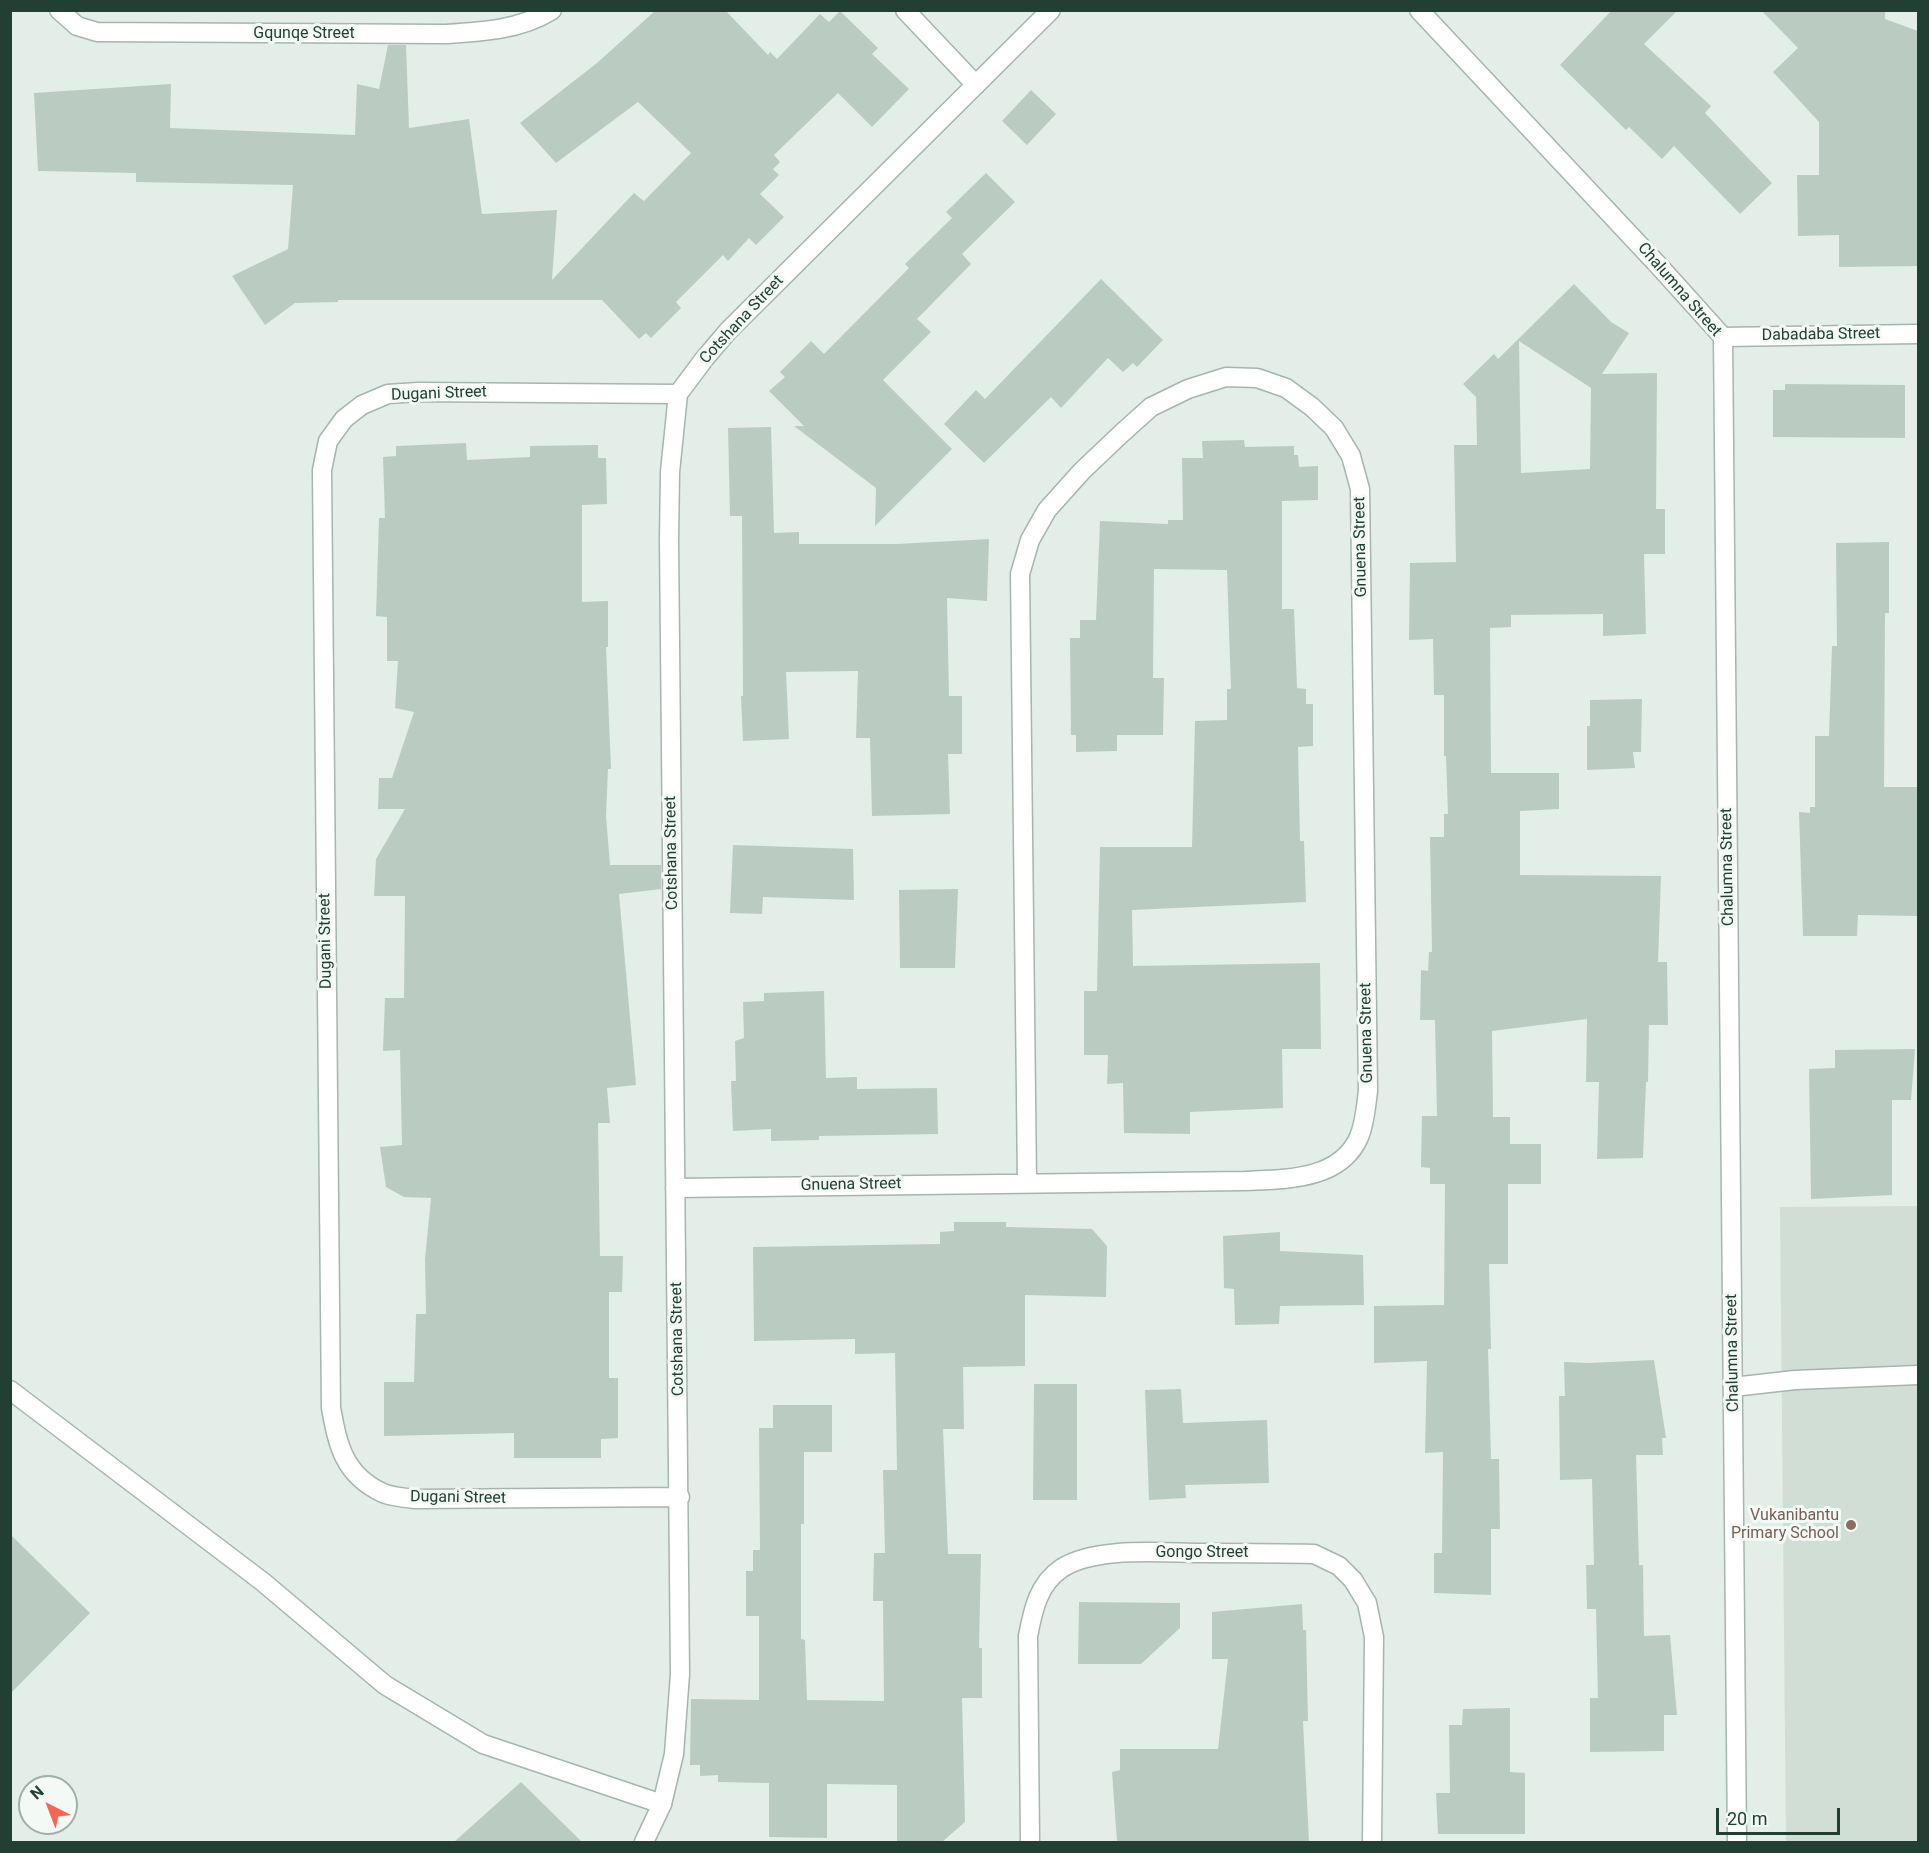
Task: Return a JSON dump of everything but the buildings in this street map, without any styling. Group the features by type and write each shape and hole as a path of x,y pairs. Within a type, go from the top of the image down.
{"street":[{"name":"Gqunqe Street","path":"59,10 77,26 97,32 445,34 488,31 519,25 552,10"},
{"path":"905,10 976,85"},
{"name":"Cotshana Street","path":"644,1842 662,1804 674,1754 680,1674 669,540 670,472 678,394 728,330 1051,10"},
{"name":"Chalumna Street","path":"1419,10 1723,337 1737,1842"},
{"name":"Dabadaba Street","path":"1723,337 1918,334"},
{"name":"Gnuena Street","path":"675,1188 1027,1183 1297,1179 1325,1170 1345,1157 1359,1138 1368,1091 1360,489 1351,456 1334,429 1312,407 1286,388 1257,378 1226,377 1188,389 1151,407 1082,471 1047,510 1030,540 1020,574 1027,1183"},
{"name":"Dugani Street","path":"678,394 418,392 388,394 362,405 344,418 328,441 322,470 331,1408 336,1436 346,1463 365,1482 385,1494 416,1499 680,1497"},
{"path":"1733,1387 1795,1380 1918,1375"},
{"path":"10,1390 263,1582 385,1685 483,1744 662,1804"},
{"name":"Gongo Street","path":"1030,1842 1028,1636 1035,1604 1045,1584 1062,1568 1086,1558 1129,1552 1314,1554 1339,1566 1353,1580 1367,1603 1374,1637 1372,1842"}],"shaded area":[{"name":"Vukanibantu Primary School","path":"1918,1206 1918,1842 1786,1842 1780,1207"}],"place":[{"name":"Vukanibantu Primary School","path":"1851,1525"}]}
